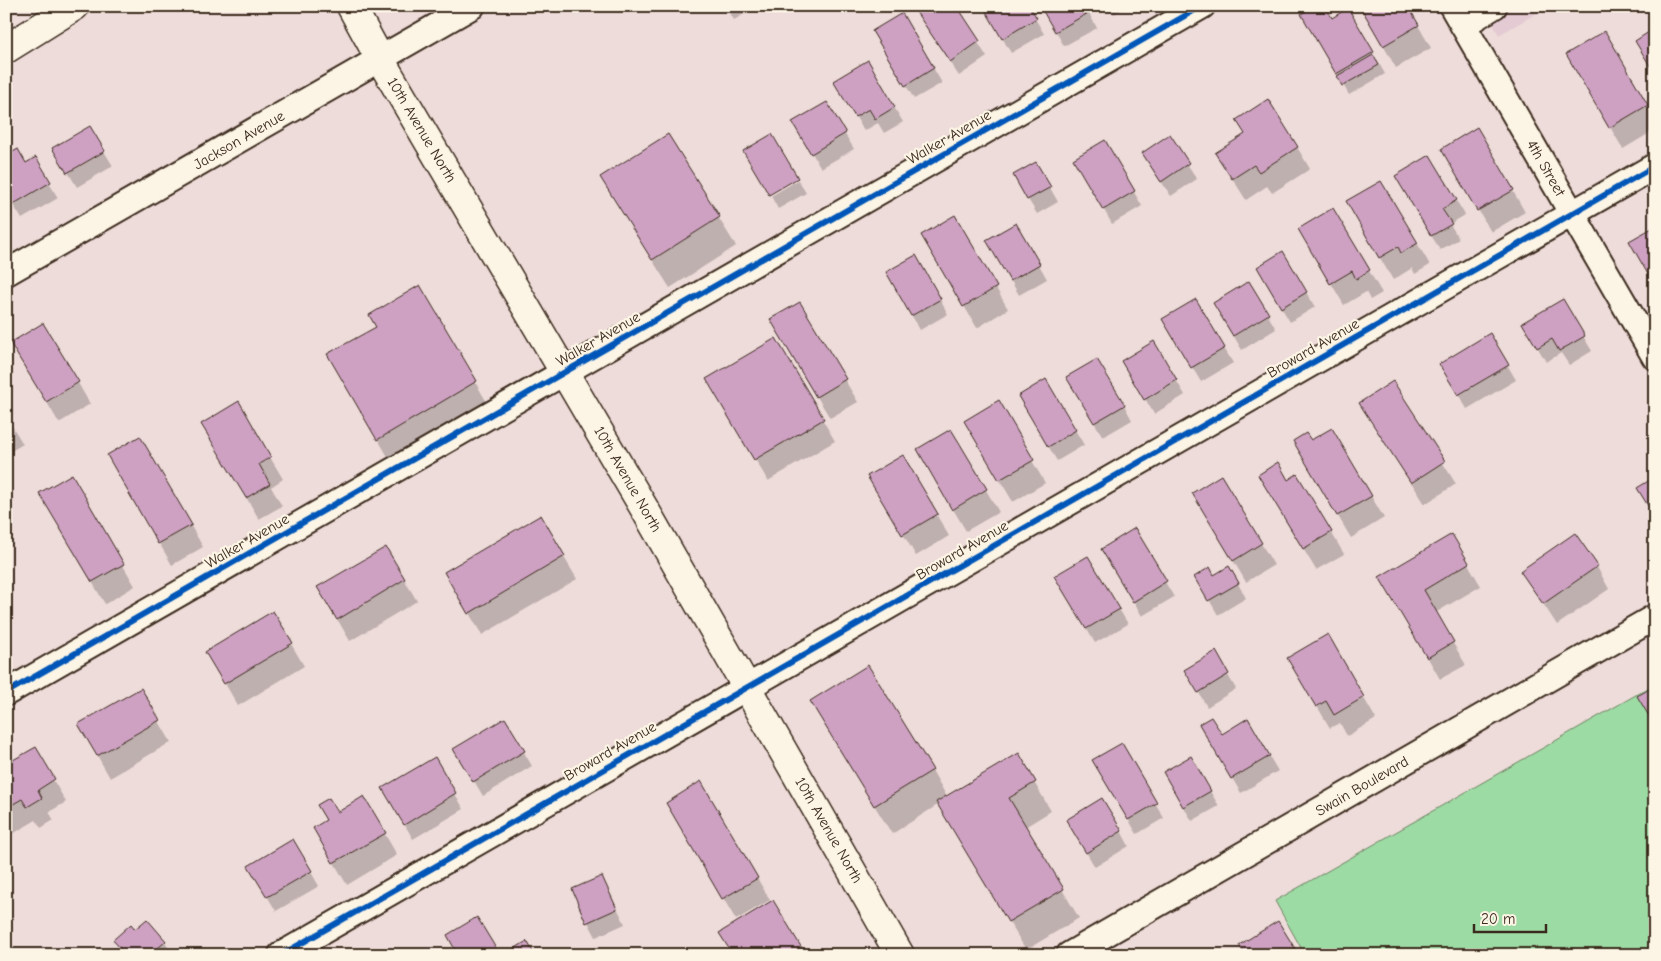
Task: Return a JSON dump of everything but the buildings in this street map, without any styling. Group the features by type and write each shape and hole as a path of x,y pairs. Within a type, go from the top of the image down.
{"street":[{"path":"6,49 76,6"},
{"name":"10th Avenue North","path":"351,6 380,59 748,687 900,955"},
{"name":"Jackson Avenue","path":"6,274 472,6"},
{"name":"Walker Avenue","path":"6,693 1202,6"},
{"path":"1457,16 1494,6"},
{"name":"4th Street","path":"1457,16 1655,356"},
{"name":"Broward Avenue","path":"281,955 1655,166"},
{"name":"Swain Boulevard","path":"1069,955 1655,617"}],"shaded area":[{"path":"1483,6 1549,6 1499,35"}],"green space":[{"path":"1655,684 1655,955 1305,955 1275,901"}],"cycle path":[{"path":"6,693 1202,6"},
{"path":"281,955 1655,166"}]}
